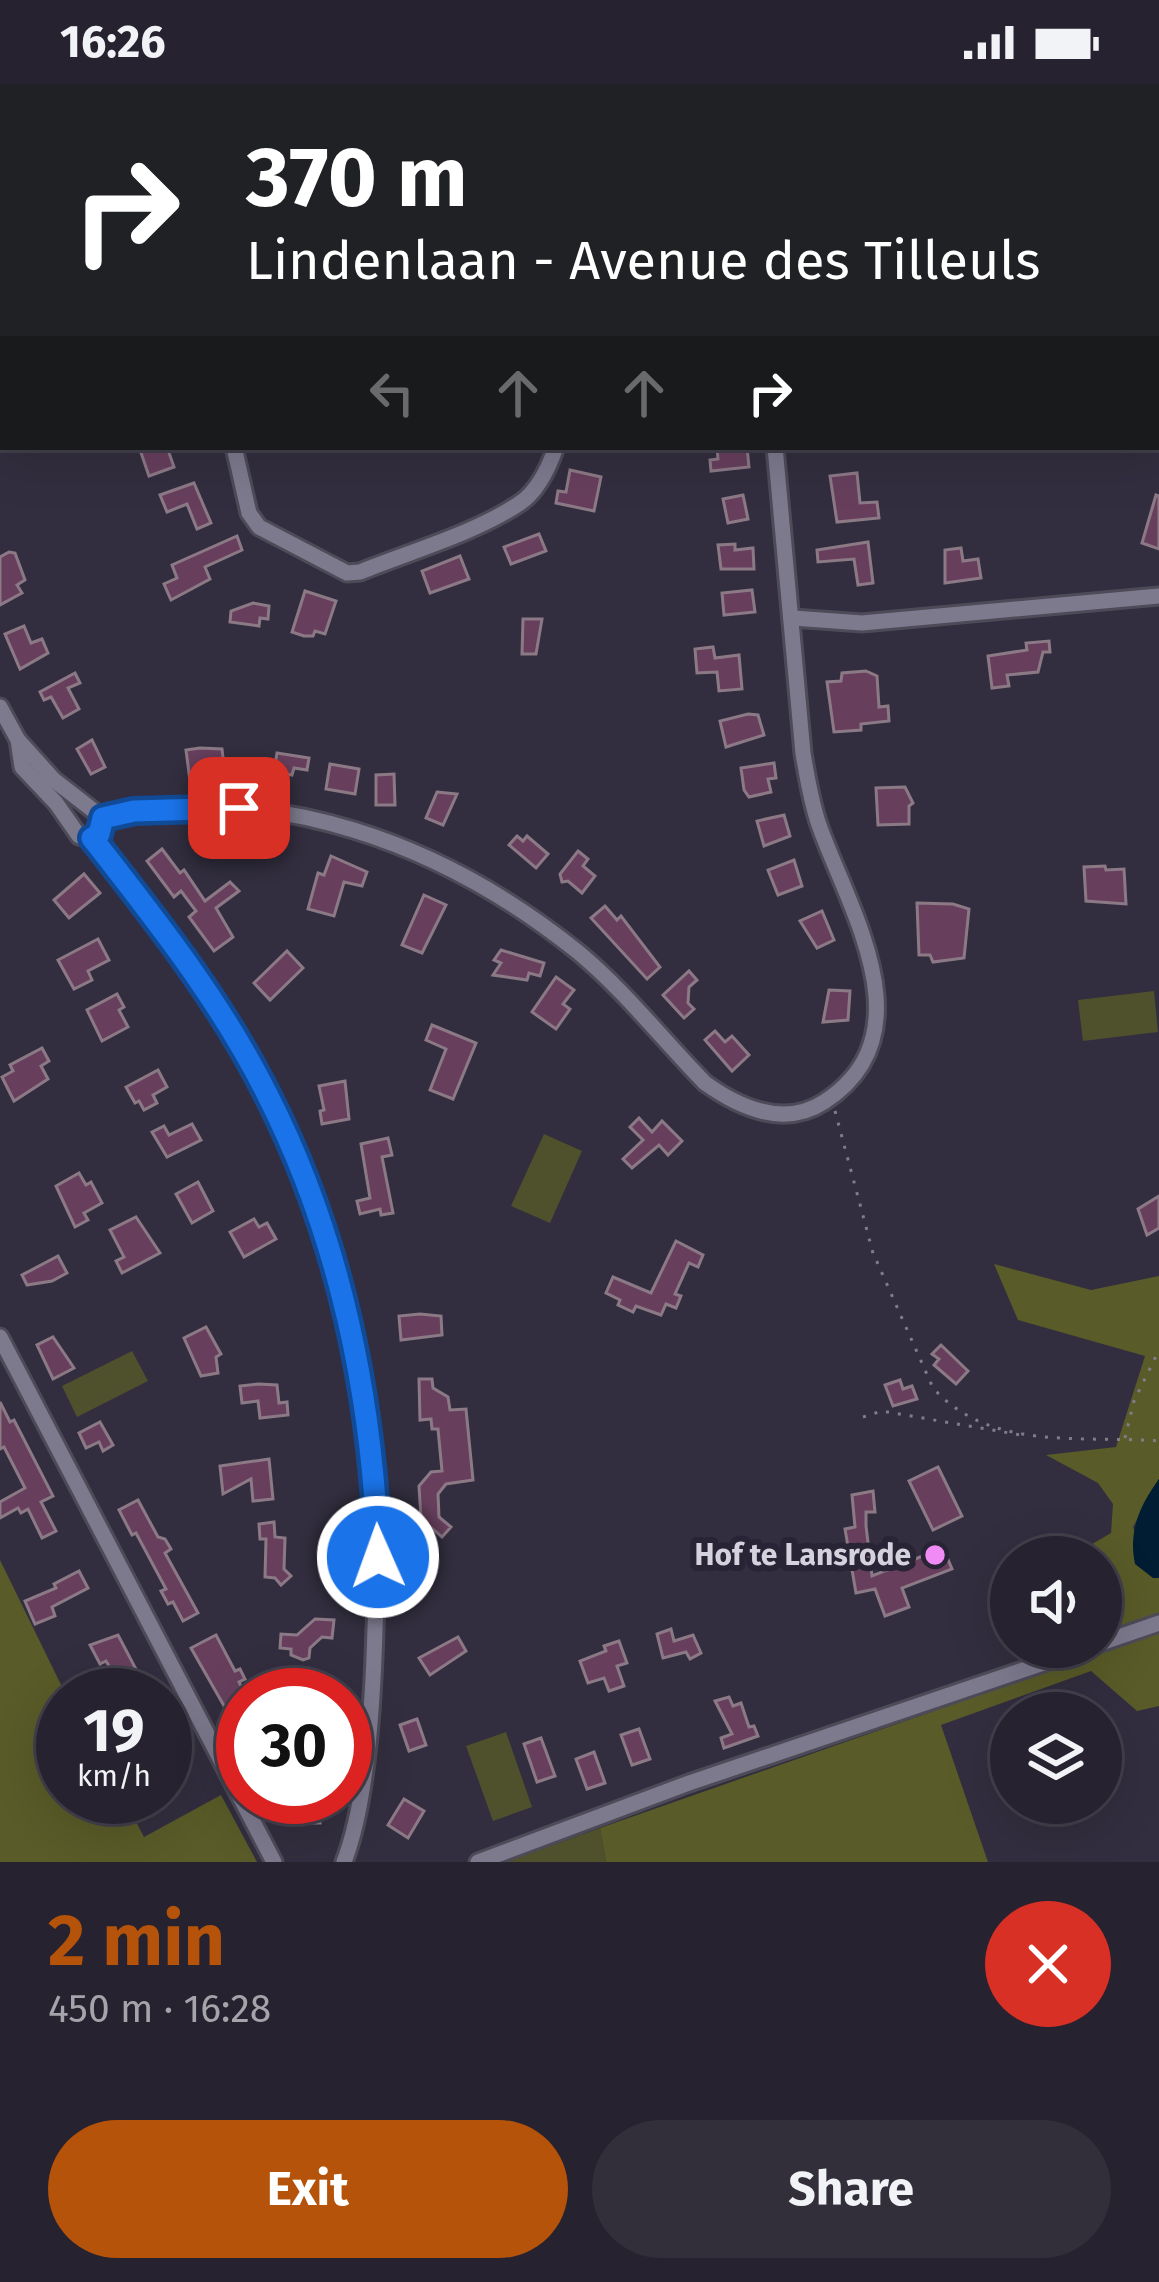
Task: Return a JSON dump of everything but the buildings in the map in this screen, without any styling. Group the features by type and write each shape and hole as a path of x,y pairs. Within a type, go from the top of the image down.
{"street":[{"path":"235,450 249,513 259,527 347,573 360,572 522,502 555,450"},
{"path":"0,764 28,762 103,818 173,809 267,809 369,834 429,859 508,900 581,955 705,1083 726,1098 770,1114 794,1114 831,1097 866,1057 877,1000 874,968 811,798 775,450"},
{"path":"793,618 862,623 1159,596"},
{"path":"0,707 28,762 79,836 99,834 103,818"},
{"path":"72,824 86,807"},
{"path":"92,838 186,964 269,1097 327,1243 348,1317 375,1475 378,1557 375,1659 364,1762 344,1862"},
{"path":"0,1336 274,1862"},
{"path":"1122,1636 1159,1623"},
{"path":"478,1862 689,1783 1029,1668"}],"path":[{"path":"831,1097 873,1253 933,1388 968,1418 1028,1435"},
{"path":"1124,1440 1134,1402 1159,1350"},
{"path":"863,1417 882,1411 1003,1434 1159,1441"}],"green space":[{"path":"1154,991 1158,1032 1083,1041 1078,1000"},
{"path":"544,1134 582,1151 550,1223 511,1206"},
{"path":"994,1264 1091,1290 1159,1276 1159,1479 1133,1527 1153,1578 1159,1578 1159,1706 1137,1711 1122,1698 1122,1692 1115,1692 1091,1671 1033,1692 990,1692 990,1707 941,1725 988,1862 606,1862 600,1828 1022,1680 1021,1668 1122,1668 1122,1536 1106,1536 1111,1533 1113,1504 1098,1483 1046,1455 1116,1447 1145,1356 1018,1320"},
{"path":"132,1351 148,1381 77,1417 62,1386"},
{"path":"0,1560 53,1668 36,1668 36,1824 137,1824 144,1837 168,1824 192,1824 192,1811 216,1798 216,1824 237,1824 257,1862 0,1862"},
{"path":"506,1732 532,1807 493,1821 466,1746"},
{"path":"600,1828 606,1862 506,1862"}],"water":[{"path":"1159,1479 1159,1578 1153,1578 1135,1564 1133,1540 1141,1509"}],"place":[{"name":"Hof te Lansrode","path":"935,1555"}],"route":[{"path":"239,808 134,811 103,818 99,834 92,838 162,928 234,1035 269,1097 299,1166 348,1317 364,1396 375,1475 378,1557"}]}
